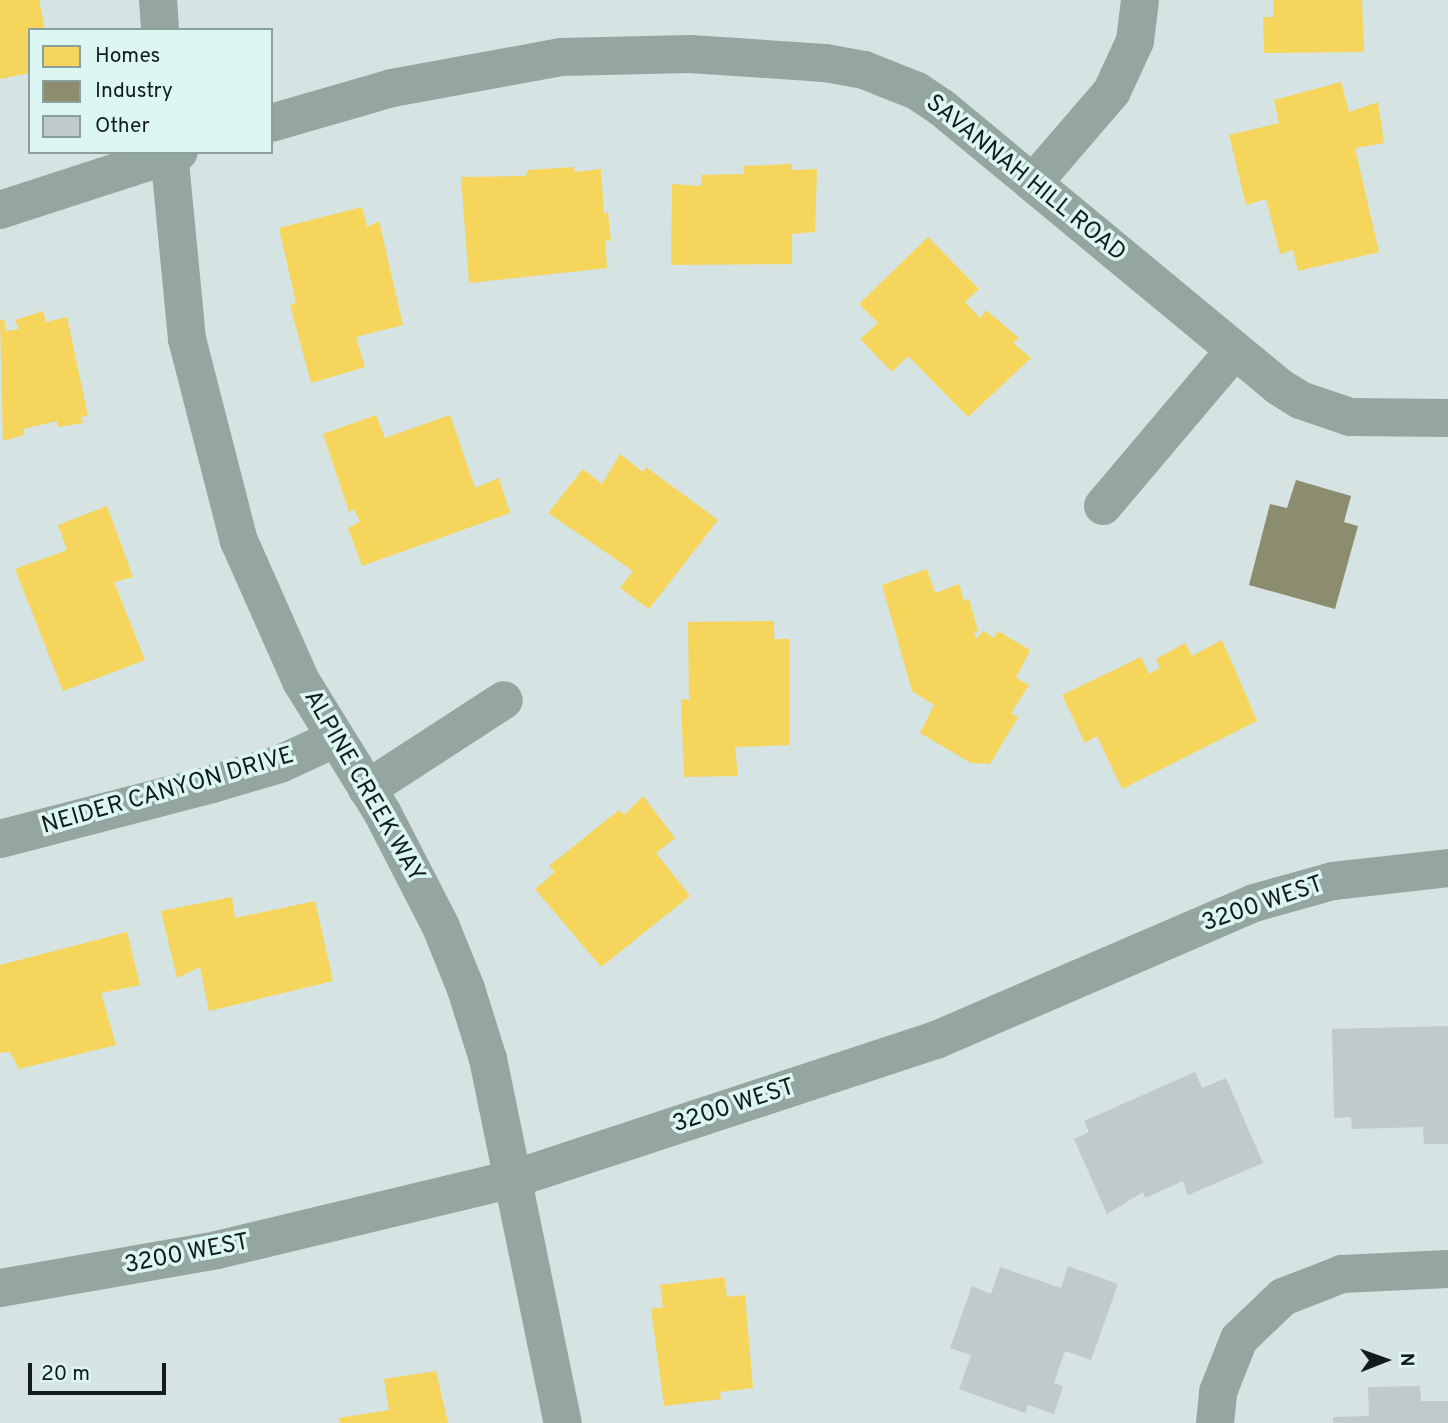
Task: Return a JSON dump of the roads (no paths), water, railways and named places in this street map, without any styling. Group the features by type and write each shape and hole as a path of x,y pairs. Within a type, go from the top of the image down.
{"street":[{"path":"158,0 160,28"},
{"path":"1033,183 1112,91 1135,41 1140,0"},
{"name":"SAVANNAH HILL ROAD","path":"273,122 392,88 561,57 690,54 825,63 864,70 917,91 1033,183 1278,386 1324,411 1376,419 1448,418"},
{"path":"0,210 170,154"},
{"name":"ALPINE CREEK WAY","path":"173,154 187,339 220,477 265,604 334,739 367,789 441,927 466,989 488,1059 564,1423"},
{"path":"1103,506 1235,351"},
{"path":"367,789 504,701"},
{"name":"NEIDER CANYON DRIVE","path":"0,839 280,764 334,739"},
{"name":"3200 WEST","path":"0,1288 217,1250 513,1179 936,1040 1254,903 1334,881 1448,868"},
{"path":"1215,1423 1218,1392 1239,1339 1257,1317 1283,1297 1342,1274 1448,1269"}]}
